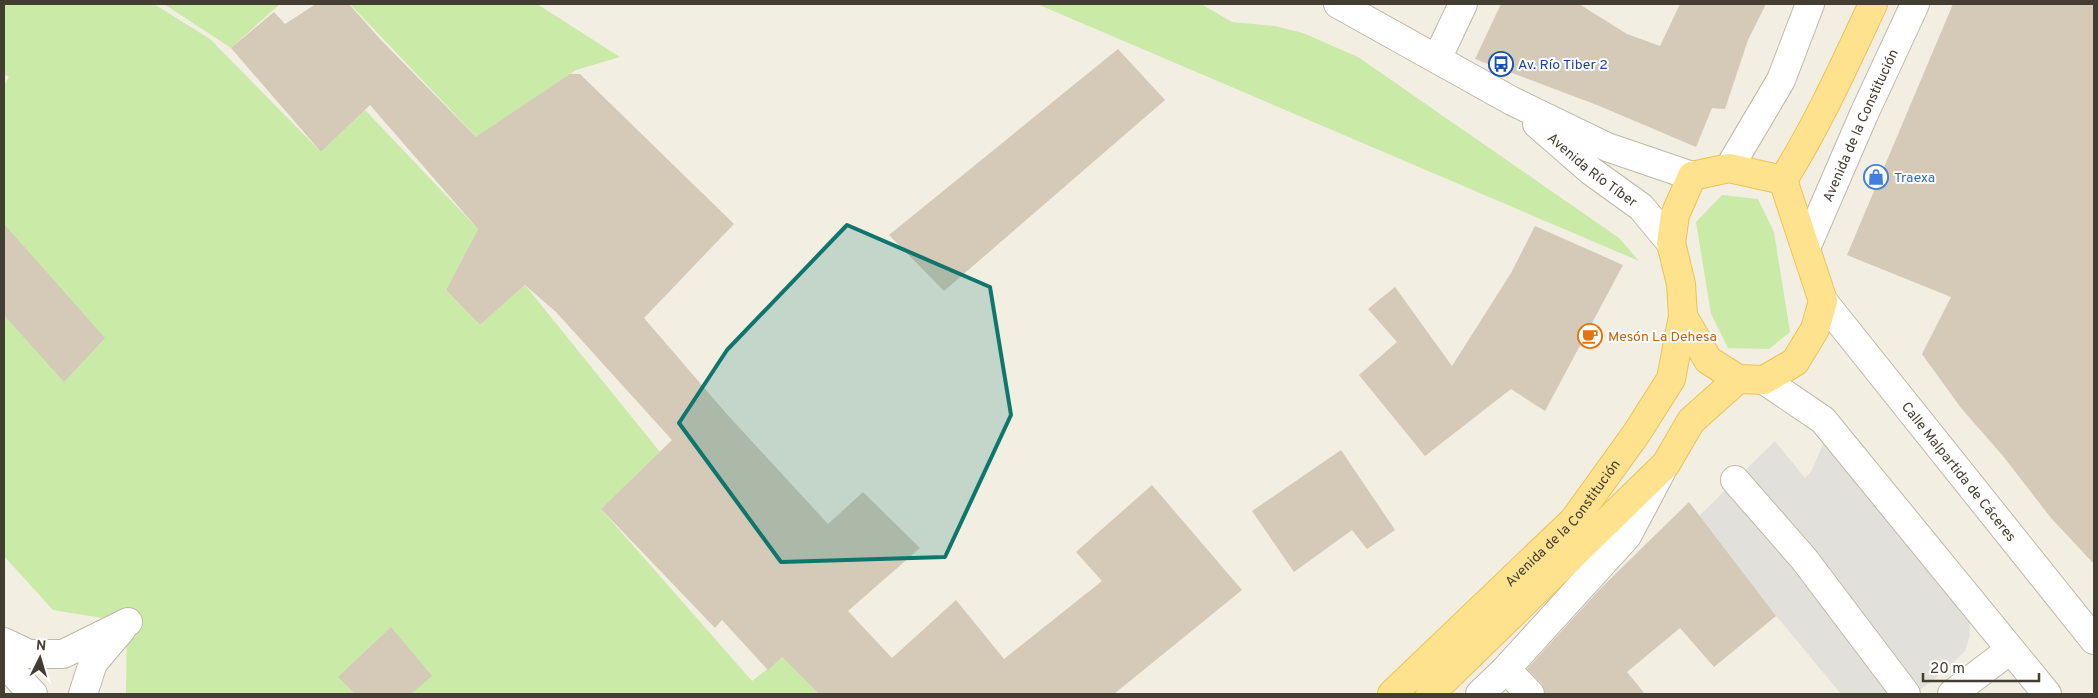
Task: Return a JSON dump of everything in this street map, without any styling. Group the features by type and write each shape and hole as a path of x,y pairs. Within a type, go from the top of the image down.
{"main road":[{"path":"1783,180 1808,140 1829,100 1873,4"},
{"path":"1751,379 1708,360 1683,316 1681,284 1671,243 1675,215 1692,176 1729,168 1783,180"},
{"path":"1783,180 1823,301"},
{"name":"Avenida de la Constitución","path":"1430,694 1666,464 1691,421 1751,379 1795,362 1815,329 1823,301"},
{"name":"Avenida de la Constitución","path":"1392,694 1574,520 1636,434 1671,379 1683,316"}],"street":[{"name":"Avenida Río Tíber","path":"1338,4 1512,101 1607,147 1692,176"},
{"path":"1437,59 1463,4"},
{"path":"1729,168 1781,80 1810,4"},
{"name":"Avenida de la Constitución","path":"1806,248 1864,114 1915,4"},
{"name":"Avenida Río Tíber","path":"1512,101 1591,171 1641,207 1671,243"},
{"name":"Calle Malpartida de Cáceres","path":"1823,301 2094,640"},
{"path":"1751,379 1823,420 2046,694"},
{"name":"Avenida de la Constitución","path":"1480,694 1506,669 1627,536 1666,464"},
{"path":"1735,480 1804,559 1906,694"},
{"path":"4,642 29,654 63,654 128,622 94,663 83,694"},
{"path":"1952,694 2010,650"},
{"path":"4,663 33,694"},
{"path":"1506,669 1530,694"}],"highlighted area":[{"path":"847,225 990,287 1011,415 945,557 781,562 679,423 727,350"}],"green space":[{"path":"4,4 154,4 210,39 321,152 365,110 478,229 446,290 480,325 525,285 660,452 601,509 752,681 782,657 819,694 126,694 127,622 53,610 4,556 4,85 9,77 4,74"},
{"path":"164,4 280,4 231,48"},
{"path":"350,4 537,4 620,57 576,70 505,118 484,145"},
{"path":"1037,4 1201,4 1232,22 1275,26 1303,33 1358,57 1619,238 1639,261"},
{"path":"1722,195 1758,199 1774,232 1790,332 1769,349 1728,348 1711,314 1696,222"}],"shaded area":[{"path":"1825,440 1969,622 1970,635 1965,651 1947,669 1915,694 1841,694 1696,519 1775,441 1805,478 1811,472"}],"building":[{"path":"316,4 349,4 380,39 476,137 570,74 580,74 734,224 644,318 725,412 828,524 863,492 920,548 848,611 892,658 956,600 1004,659 1102,581 1076,552 1152,485 1242,590 1114,694 819,694 782,657 768,670 722,620 715,628 601,509 672,440 556,312 525,285 480,325 446,290 478,229 370,105 321,152 231,48 274,12 285,24"},
{"path":"1501,4 1579,4 1627,34 1660,46 1680,4 1766,4 1748,40 1725,109 1712,108 1696,147 1597,105 1475,59"},
{"path":"1953,4 2094,4 2094,564 2051,518 2003,456 1961,408 1922,354 1951,297 1847,255"},
{"path":"1118,49 1165,100 944,291 889,235"},
{"path":"4,224 105,338 64,382 4,315"},
{"path":"1535,226 1623,265 1545,411 1511,389 1425,456 1359,375 1397,342 1368,309 1395,287 1452,366 1511,273"},
{"path":"1341,450 1395,530 1367,549 1352,530 1294,572 1252,511"},
{"path":"1689,502 1776,616 1714,667 1680,628 1627,672 1645,694 1545,694 1542,684 1527,669 1600,589"},
{"path":"391,627 432,676 411,694 355,694 338,677"}],"place":[{"name":"Av. Río Tiber 2","path":"1501,64"},
{"name":"Traexa","path":"1876,177"},
{"name":"Mesón La Dehesa","path":"1590,336"}]}
